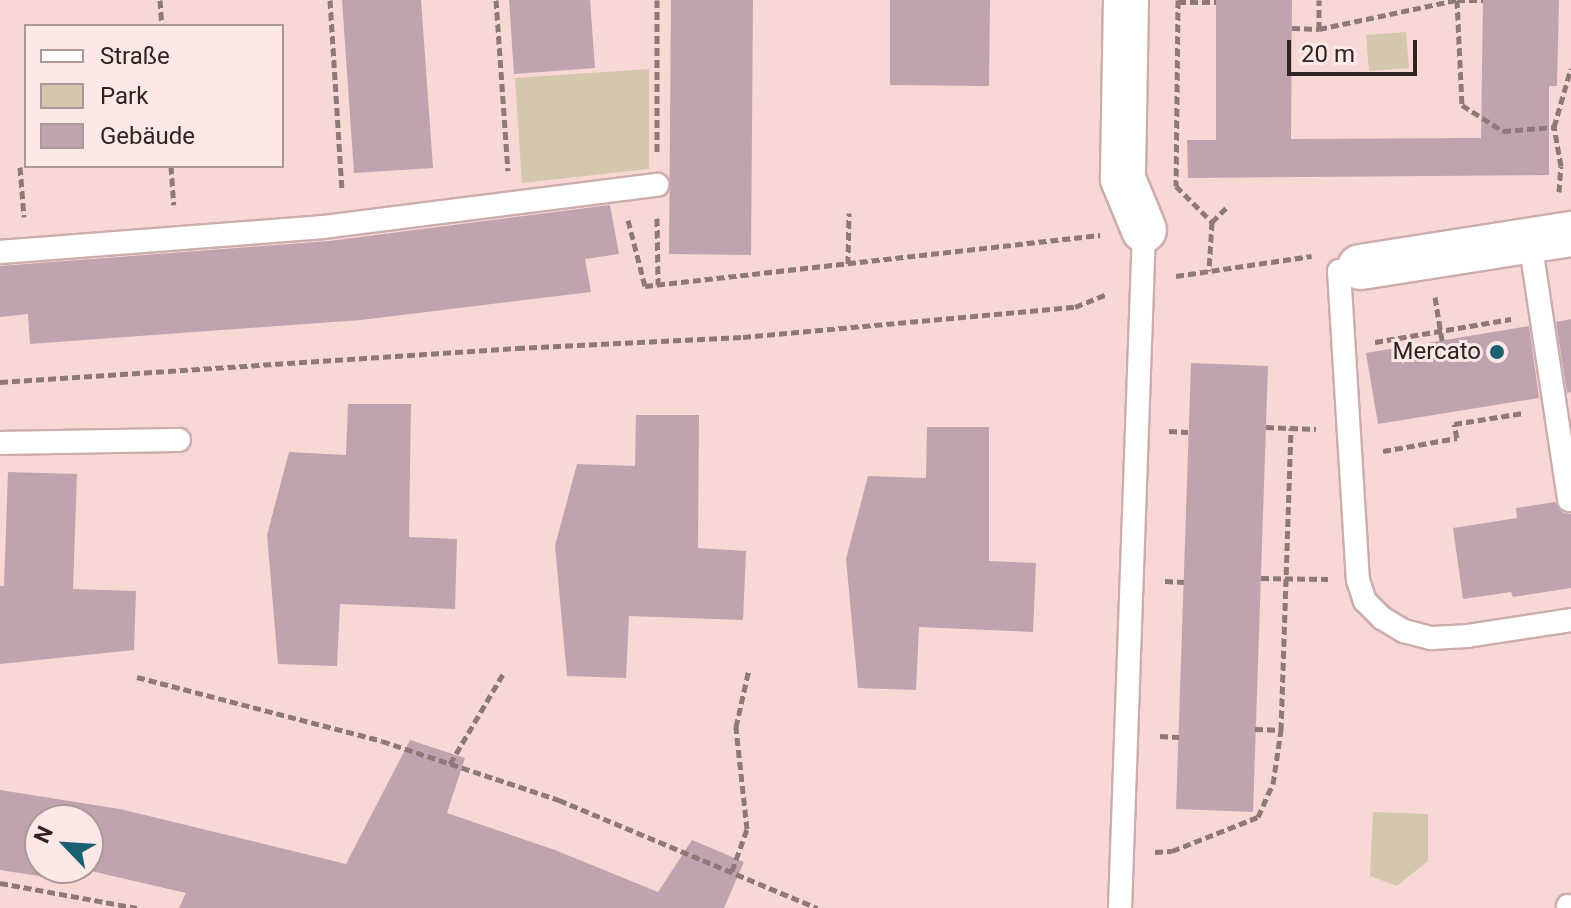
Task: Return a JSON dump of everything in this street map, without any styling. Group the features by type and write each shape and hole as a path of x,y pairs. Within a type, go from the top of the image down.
{"street":[{"path":"1126,0 1123,179 1144,230"},
{"path":"1350,269 1553,227"}],"lane":[{"path":"0,252 344,225 657,185"},
{"path":"1553,227 1541,314 1569,500"},
{"path":"1120,908 1144,230"},
{"path":"1350,269 1344,347 1358,580 1365,601 1382,618 1404,631 1431,638 1467,636 1571,620"},
{"path":"0,443 179,440"}],"path":[{"path":"160,0 162,24"},
{"path":"330,0 344,225"},
{"path":"496,0 510,204"},
{"path":"657,0 658,285"},
{"path":"1319,0 1319,29"},
{"path":"1457,0 1462,105 1503,131 1554,127"},
{"path":"1292,28 1319,29 1457,0 1483,0"},
{"path":"1212,222 1176,186 1178,1 1216,2"},
{"path":"1553,227 1561,166 1554,127 1571,68"},
{"path":"20,167 26,250"},
{"path":"621,190 645,286 1144,230"},
{"path":"1209,271 1212,222 1229,205"},
{"path":"848,264 849,213"},
{"path":"0,382 781,334 1075,307 1142,281 1338,252 1350,269"},
{"path":"1344,347 1541,314"},
{"path":"1351,457 1457,438 1454,424 1555,407"},
{"path":"1122,854 1172,851 1258,817 1273,784 1281,730 1288,428 1266,427"},
{"path":"1261,578 1358,580"},
{"path":"732,871 747,829 736,727 749,669"},
{"path":"450,764 503,674"},
{"path":"137,677 382,741 559,800 817,908"},
{"path":"1255,729 1281,730"},
{"path":"0,883 137,908"}],"green space":[{"path":"1406,32 1409,68 1369,71 1366,35"},
{"path":"649,69 649,169 522,183 515,78"},
{"path":"1373,812 1428,814 1428,861 1397,886 1370,876"}],"building":[{"path":"342,0 421,0 433,168 354,173"},
{"path":"509,0 590,0 595,68 514,74"},
{"path":"671,0 753,0 751,255 669,254"},
{"path":"890,0 990,0 989,86 890,85"},
{"path":"1216,0 1292,0 1291,139 1481,138 1483,0 1559,0 1557,86 1549,86 1549,175 1188,178 1187,140 1216,140"},
{"path":"610,205 619,254 585,259 591,292 361,320 30,344 28,314 0,317 0,266 329,241"},
{"path":"1571,319 1571,392 1567,393 1556,322"},
{"path":"1529,326 1539,398 1378,424 1366,353"},
{"path":"1191,363 1268,366 1253,812 1176,809"},
{"path":"348,404 411,404 409,537 457,539 455,609 340,604 337,666 278,664 267,535 289,452 346,455"},
{"path":"636,415 699,415 698,548 746,551 743,620 629,616 626,678 567,676 555,546 577,464 635,466"},
{"path":"927,427 989,427 989,561 1036,563 1033,632 919,627 916,690 858,688 846,559 868,476 926,478"},
{"path":"8,472 77,474 73,589 136,591 134,650 0,664 0,586 4,586"},
{"path":"1555,502 1563,513 1571,514 1571,588 1513,597 1511,592 1463,599 1453,528 1517,518 1516,508"},
{"path":"410,740 465,758 447,813 555,850 658,892 692,840 744,862 724,908 179,908 186,893 104,874 104,806 346,864"},
{"path":"0,790 88,804 24,804 24,874 0,870"}],"place":[{"name":"Mercato","path":"1497,352"}]}
